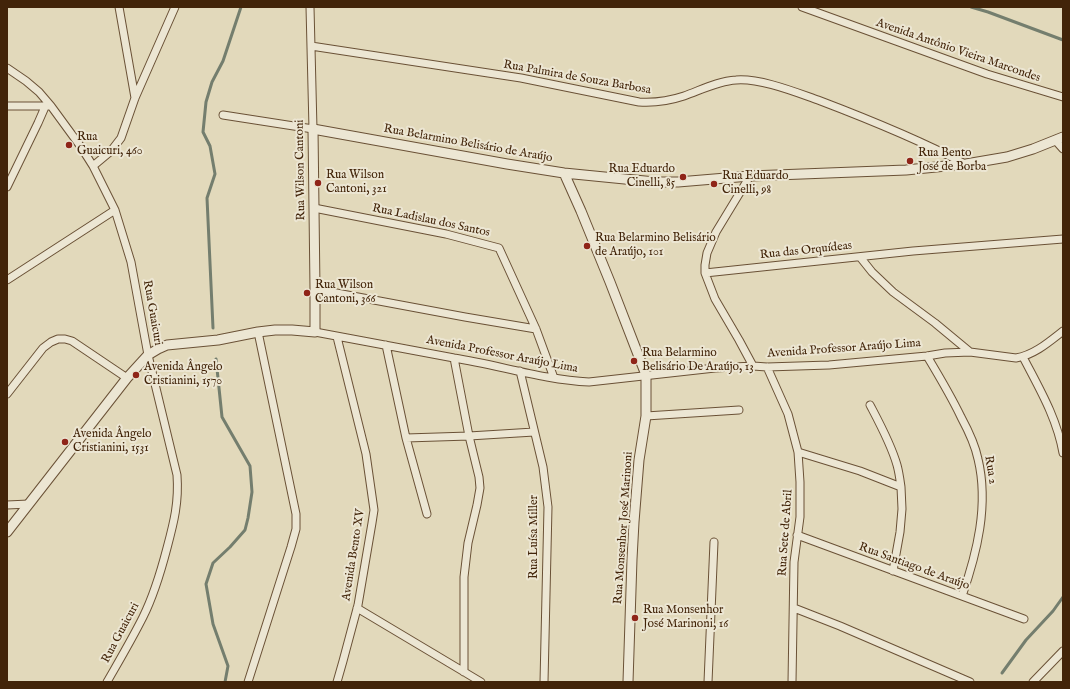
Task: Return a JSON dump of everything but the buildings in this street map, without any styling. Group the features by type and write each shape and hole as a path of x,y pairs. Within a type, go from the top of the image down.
{"street":[{"path":"119,7 135,98"},
{"path":"93,166 111,151 121,138 135,98 175,7"},
{"name":"Rua Wilson Cantoni","path":"310,7 316,289 315,332"},
{"name":"Avenida Antônio Vieira Marcondes","path":"802,7 987,74 1063,97"},
{"name":"Rua Palmira de Souza Barbosa","path":"310,46 521,78 639,102 660,102 684,96 720,83 747,79 806,96 848,112 928,145 966,164"},
{"name":"Rua Guaicuri","path":"7,68 39,92 48,106 81,147 93,166 115,210 131,262 148,355 177,475 178,490 173,526 160,575 143,618 107,682"},
{"path":"7,106 48,106"},
{"path":"7,187 38,123 48,106"},
{"name":"Rua Belarmino Belisário de Araújo","path":"223,115 564,173 610,282 646,375"},
{"path":"564,173 655,182 678,182 750,176 906,170 966,164 1007,157 1033,149 1059,138 1063,149"},
{"path":"750,176 710,242 706,254 705,273 715,299 753,366"},
{"name":"Rua Ladislau dos Santos","path":"314,208 446,234 499,248 536,329 554,378"},
{"path":"7,280 115,210"},
{"path":"860,257 1063,239"},
{"name":"Rua das Orquídeas","path":"705,273 860,257 872,272 893,292 970,352"},
{"path":"316,289 536,329"},
{"name":"Avenida Professor Araújo Lima","path":"7,532 127,378 148,355 167,345 218,340 258,332 292,330 315,332 575,382 589,382 715,368 829,364 927,356 945,353 970,352 1016,358 1023,357"},
{"path":"1063,331 1032,353 1023,357 1053,417 1061,441 1063,453"},
{"path":"248,682 296,529 296,514 258,332"},
{"name":"Avenida Bento XV","path":"337,337 366,454 374,510 357,608 337,682"},
{"path":"7,394 43,348 58,339 72,341 127,378"},
{"path":"386,345 406,438 427,514"},
{"name":"Rua 2","path":"927,356 950,395 970,435 978,459 982,483 982,508 979,537 962,596"},
{"path":"454,358 480,488 478,505 468,543 464,577 464,672"},
{"name":"Rua Sete de Abril","path":"767,367 788,414 798,452 801,503 794,562 792,682"},
{"name":"Rua Luísa Miller","path":"520,371 543,467 548,507 544,682"},
{"name":"Rua Monsenhor José Marinoni","path":"628,682 634,522 639,460 646,416 646,375"},
{"path":"870,405 892,450 897,465 901,487 902,509 900,532 893,571"},
{"path":"646,416 739,410"},
{"path":"406,438 534,432"},
{"path":"798,452 860,470 901,487"},
{"path":"7,505 28,504"},
{"name":"Rua Santiago de Araújo","path":"797,535 1024,619"},
{"path":"708,682 714,542"},
{"path":"357,608 481,682"},
{"path":"794,608 840,626 970,682"},
{"path":"1033,682 1063,651"}],"waterway":[{"path":"213,328 207,198 215,174 210,146 203,132 206,102 212,82 223,61 241,7"},
{"path":"971,7 1063,40"},
{"path":"216,359 222,417 250,466 252,492 245,530 213,563 206,584 213,624 228,666 225,682"},
{"path":"1002,673 1026,640 1053,611 1063,597"}],"place":[{"name":"Rua Guaicuri, 460","path":"69,145"},
{"name":"Rua Bento José de Borba","path":"910,161"},
{"name":"Rua Eduardo Cinelli, 85","path":"683,177"},
{"name":"Rua Wilson Cantoni, 321","path":"318,183"},
{"name":"Rua Eduardo Cinelli, 98","path":"714,184"},
{"name":"Rua Belarmino Belisário de Araújo, 101","path":"587,246"},
{"name":"Rua Wilson Cantoni, 366","path":"307,293"},
{"name":"Rua Belarmino Belisário De Araújo, 13","path":"634,361"},
{"name":"Avenida Ângelo Cristianini, 1570","path":"136,375"},
{"name":"Avenida Ângelo Cristianini, 1531","path":"65,442"},
{"name":"Rua Monsenhor José Marinoni, 16","path":"635,618"}]}
